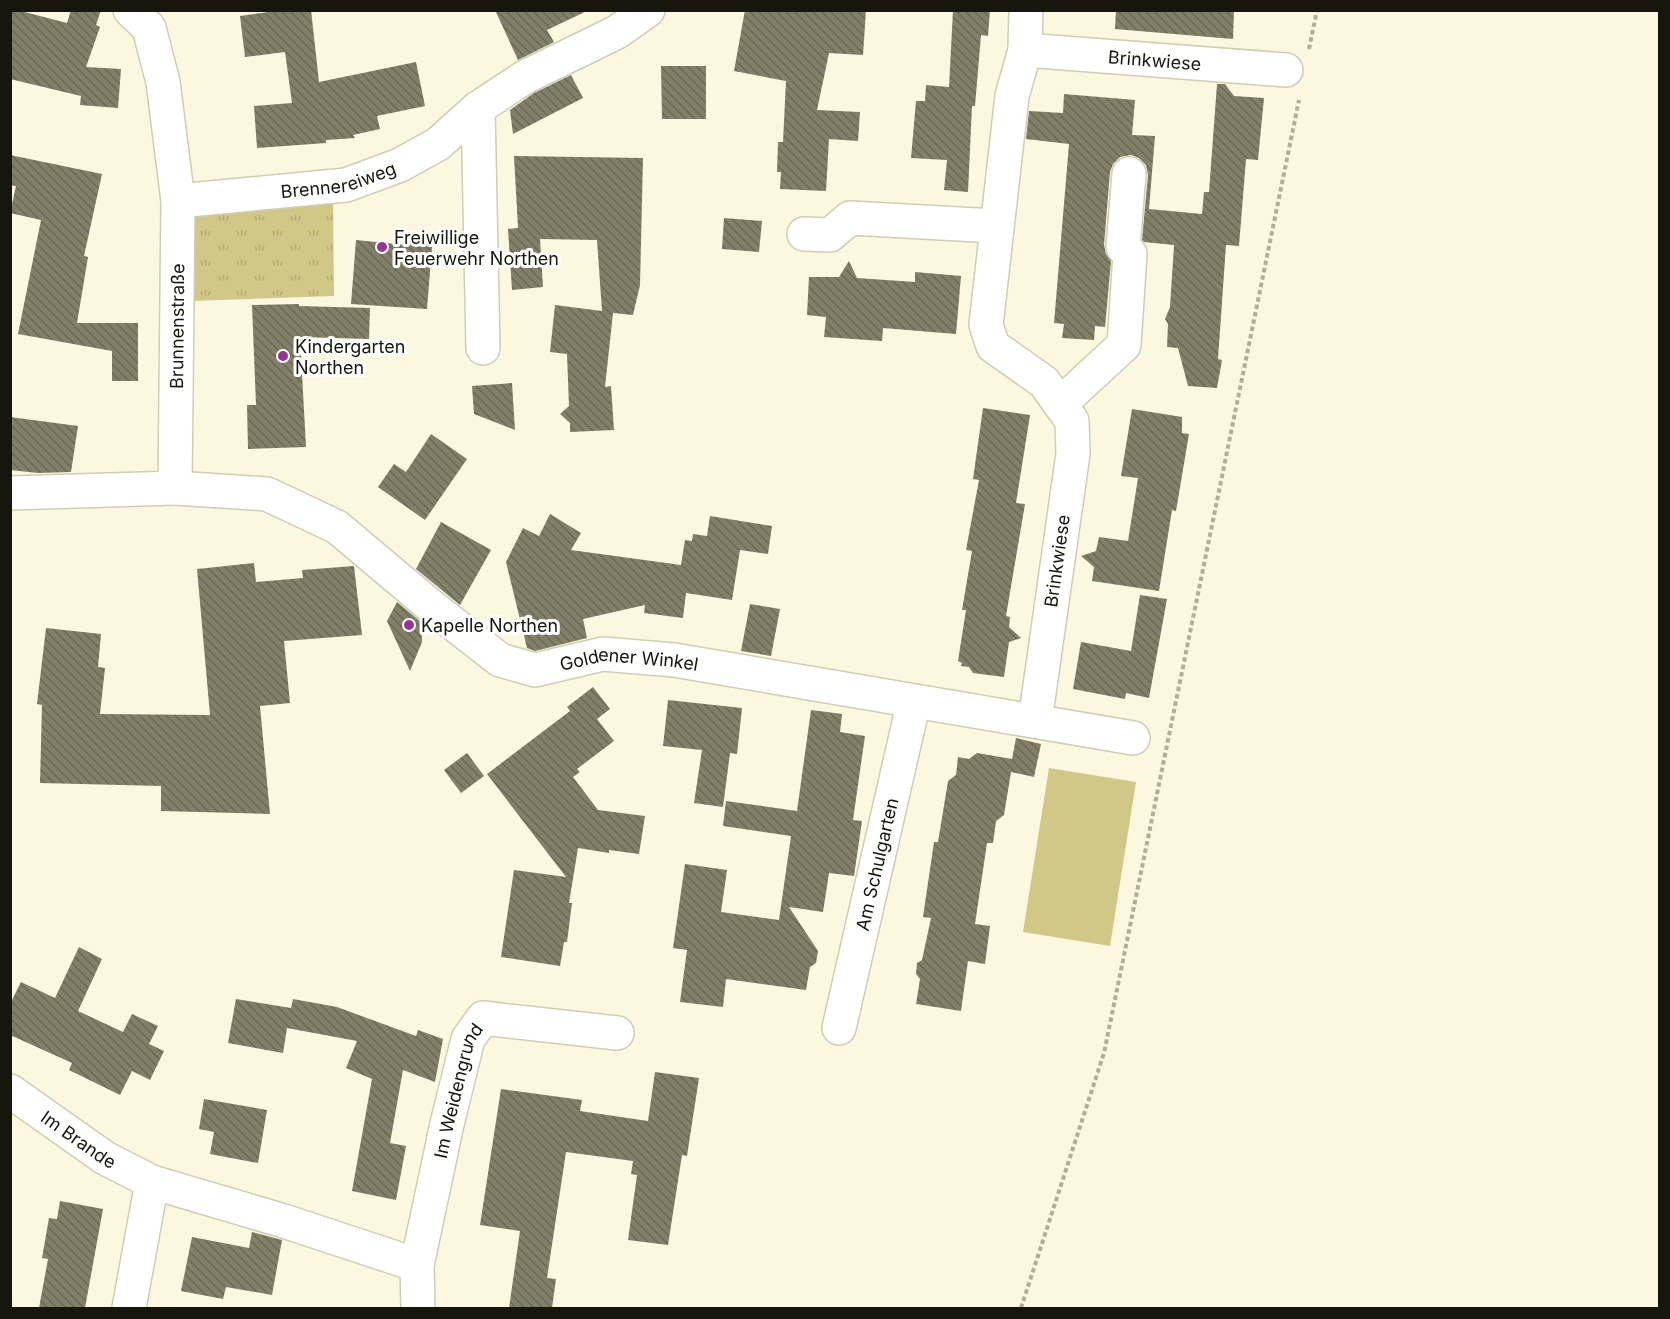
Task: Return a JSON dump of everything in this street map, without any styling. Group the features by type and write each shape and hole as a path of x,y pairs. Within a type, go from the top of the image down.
{"street":[{"name":"Brunnenstraße","path":"130,10 148,28 163,82 178,201 175,488"},
{"name":"Brennereiweg","path":"178,201 346,185 400,165 438,144 478,108 525,77 617,32 648,10"},
{"name":"Brinkwiese","path":"1026,10 1025,50 1012,96 986,326 993,346 1044,382 1072,421 1073,454 1035,721"},
{"name":"Brinkwiese","path":"1025,50 1298,73"},
{"path":"478,108 483,348"},
{"path":"1060,404 1124,345 1130,254 1123,247 1129,174"},
{"path":"804,234 830,235 850,218 996,226"},
{"path":"10,493 175,488"},
{"name":"Goldener Winkel","path":"175,488 267,494 337,527 432,607 500,660 535,670 603,654 674,660 1133,738"},
{"name":"Am Schulgarten","path":"839,1028 914,701"},
{"name":"Im Weidengrund","path":"418,1308 417,1265 447,1124 468,1039 483,1018 617,1033"},
{"name":"Im Brande","path":"10,1091 105,1158 152,1182 284,1221 417,1265"},
{"path":"129,1308 152,1182"}],"path":[{"path":"1021,1308 1104,1053 1298,73 1317,10"}],"green space":[{"path":"333,194 334,296 192,301 191,207"},
{"path":"1049,768 1136,782 1110,946 1023,932"}],"building":[{"path":"10,10 67,23 71,10 101,10 96,25 100,27 86,67 121,69 118,108 80,105 81,96 10,79"},
{"path":"283,10 311,10 319,82 416,62 425,106 377,116 380,129 353,135 355,138 326,140 326,143 257,148 254,106 292,103 285,52 245,57 240,16"},
{"path":"495,10 589,10 547,30 554,42 518,60"},
{"path":"745,10 866,10 863,55 829,53 817,110 860,112 858,141 829,139 826,191 780,189 781,172 777,172 778,142 783,142 786,81 734,71"},
{"path":"953,10 990,10 988,36 981,35 975,106 972,106 968,192 944,190 947,160 911,158 916,101 925,101 926,85 949,87"},
{"path":"1116,10 1234,10 1233,39 1115,29"},
{"path":"661,66 706,66 706,119 662,119"},
{"path":"571,75 583,98 513,134 510,110 534,93"},
{"path":"1217,84 1225,84 1234,96 1264,98 1258,160 1246,159 1239,246 1226,245 1218,359 1222,360 1217,388 1188,386 1178,348 1167,347 1168,324 1165,319 1170,307 1174,245 1142,240 1148,175 1146,165 1139,158 1131,155 1120,157 1113,164 1110,172 1104,245 1111,261 1105,327 1095,326 1094,340 1062,338 1064,324 1054,323 1069,144 1026,139 1029,111 1063,113 1064,94 1135,100 1132,135 1155,136 1149,209 1202,214 1204,192 1209,192"},
{"path":"10,155 102,174 84,256 88,257 77,323 138,323 138,381 112,381 112,351 18,334 41,220 10,213 16,186 10,185"},
{"path":"514,156 643,158 640,285 633,315 613,313 605,387 611,386 614,430 570,432 570,423 560,414 569,406 567,354 550,352 555,305 602,311 597,240 540,239 543,287 512,290 508,229 518,228"},
{"path":"724,218 762,221 759,252 722,249"},
{"path":"407,233 433,235 427,309 351,304 356,240 406,245"},
{"path":"849,261 857,278 915,282 915,272 961,276 956,334 883,328 882,341 824,337 826,317 807,315 809,277 839,277"},
{"path":"299,304 299,306 370,308 369,339 300,337 306,447 248,449 247,405 256,405 252,305"},
{"path":"512,383 515,430 474,414 472,386"},
{"path":"983,408 1030,415 1016,503 1025,504 1006,616 1010,617 1009,627 1021,638 1009,642 1004,677 973,673 969,667 961,666 962,663 958,661 966,610 962,610 972,551 966,550 979,480 973,479"},
{"path":"1132,409 1182,417 1182,433 1189,434 1176,511 1172,510 1159,591 1092,581 1094,567 1081,556 1096,551 1099,537 1128,541 1138,478 1121,476"},
{"path":"10,417 78,426 71,472 38,473 10,470"},
{"path":"431,434 467,459 425,520 378,487 394,464 406,472"},
{"path":"550,514 581,533 571,550 681,565 685,540 692,541 693,534 707,536 710,516 772,526 768,554 740,550 732,600 686,593 683,618 644,613 645,605 583,619 587,638 535,651 527,648 506,562 523,528 539,536"},
{"path":"441,522 491,550 460,605 416,569"},
{"path":"254,563 256,582 303,578 302,570 354,566 362,635 284,641 290,703 260,706 270,814 161,811 161,786 40,783 42,705 37,704 46,628 101,634 98,667 105,668 100,714 210,715 197,569"},
{"path":"1140,595 1167,599 1149,698 1126,693 1125,699 1073,689 1081,642 1131,651"},
{"name":"Kapelle Northen","path":"397,602 421,622 422,642 410,671 387,621"},
{"path":"750,604 780,609 771,656 741,651"},
{"path":"593,687 610,709 597,719 614,741 577,769 580,772 573,777 598,810 645,816 639,854 609,850 609,853 578,848 569,903 572,903 567,942 564,942 560,966 501,957 514,870 566,877 487,774 570,711 567,707"},
{"path":"668,700 742,708 737,754 730,753 723,807 694,803 702,750 663,746"},
{"path":"811,710 842,714 840,732 865,736 853,820 862,821 854,876 829,873 823,912 789,907 818,951 816,963 810,967 806,990 726,979 723,1007 680,1002 687,950 673,948 685,864 727,870 721,912 779,920 791,836 723,826 726,801 797,811"},
{"path":"1016,738 1041,744 1034,777 1011,772 1004,815 996,821 993,843 987,843 975,924 990,926 985,964 968,961 961,1011 916,1004 920,979 916,974 917,963 922,960 931,918 923,917 934,842 938,842 948,781 956,775 958,757 969,759 977,753 1012,759"},
{"path":"467,753 484,776 461,793 444,770"},
{"path":"79,947 102,959 78,1011 123,1032 132,1014 158,1026 149,1044 164,1051 150,1080 132,1071 120,1095 69,1070 72,1063 10,1035 10,1004 21,982 55,998"},
{"path":"236,999 291,1008 293,999 337,1007 416,1036 418,1030 443,1039 435,1082 403,1070 390,1143 406,1146 396,1200 352,1191 372,1079 346,1068 357,1041 287,1028 283,1053 228,1043"},
{"path":"655,1072 699,1078 687,1156 682,1155 668,1245 628,1240 637,1175 631,1174 633,1161 566,1152 547,1278 556,1279 552,1308 509,1308 520,1231 480,1225 501,1089 582,1100 580,1111 648,1121"},
{"path":"204,1099 267,1110 258,1163 210,1154 214,1132 199,1129"},
{"path":"60,1201 103,1209 85,1308 39,1308 48,1259 42,1258 49,1218 57,1219"},
{"path":"252,1232 282,1240 272,1295 226,1287 223,1299 181,1291 192,1237 249,1248"}],"place":[{"name":"Freiwillige Feuerwehr Northen","path":"382,247"},
{"name":"Kindergarten Northen","path":"283,356"},
{"name":"Kapelle Northen","path":"409,625"}]}
